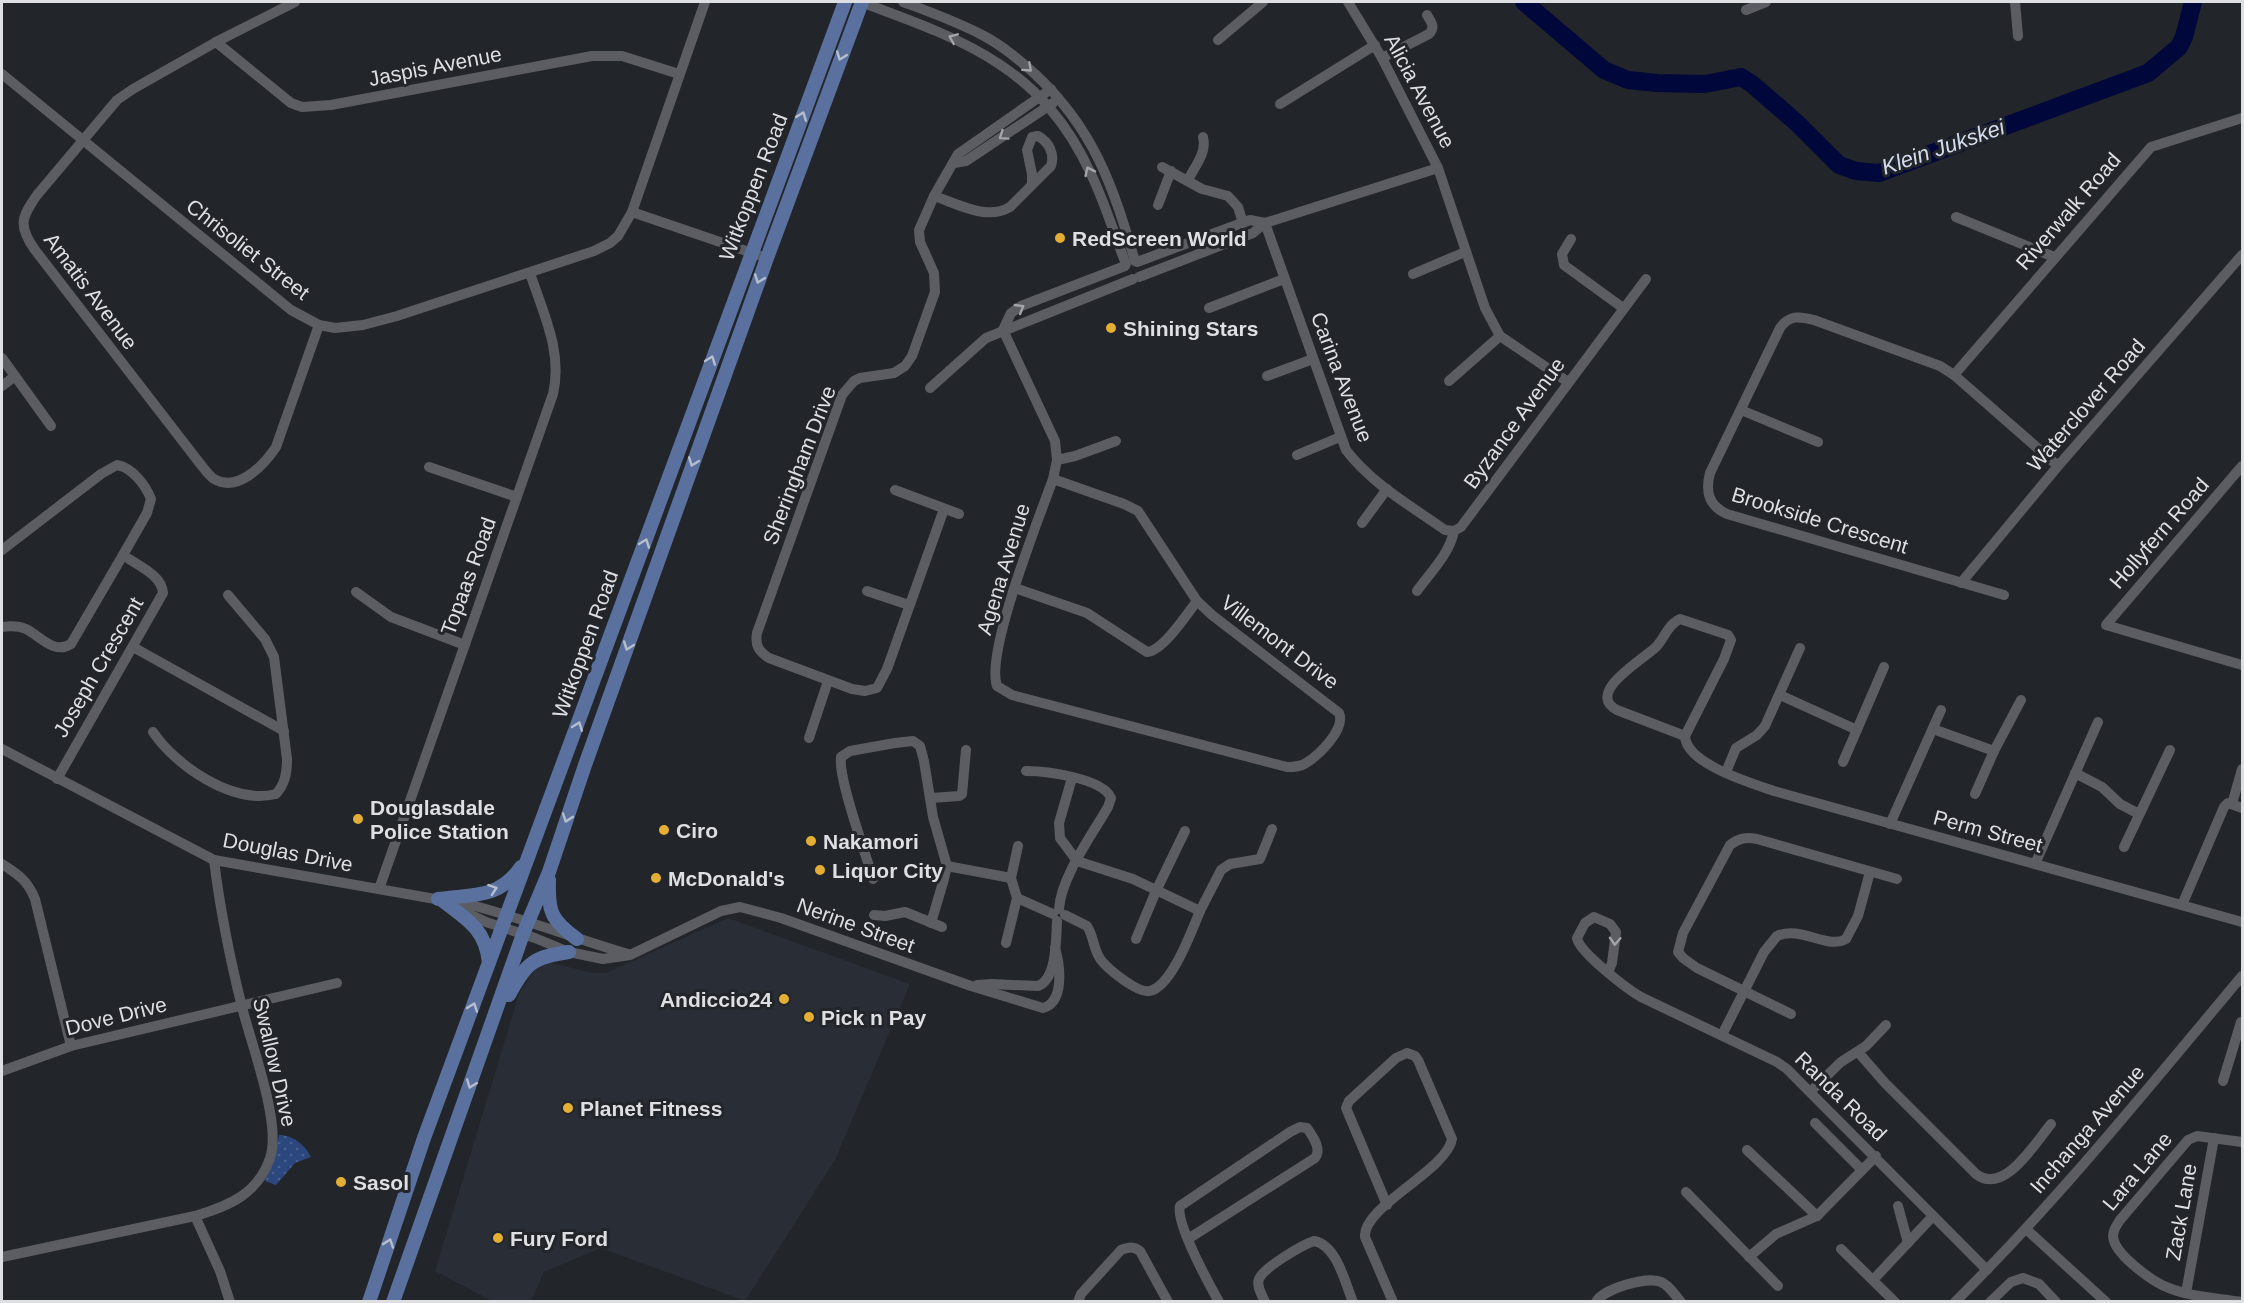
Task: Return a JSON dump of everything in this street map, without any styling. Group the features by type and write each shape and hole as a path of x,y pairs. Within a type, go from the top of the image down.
{"main road":[{"name":"Witkoppen Road","path":"369,1302 424,1138 845,2"},
{"name":"Witkoppen Road","path":"393,1302 525,928 549,872 585,765 861,2"},
{"path":"443,901 495,891 511,880 532,850"},
{"path":"549,872 549,903 553,918 559,926 577,939"},
{"path":"443,901 478,930 487,951 489,964"},
{"path":"491,1029 517,980 528,966 540,958 569,952"}],"street":[{"name":"Amatis Avenue","path":"295,2 216,42 126,93 108,111 25,212 23,220 24,232 35,250 198,461 215,479 231,483 249,475 274,452 319,325"},
{"name":"Chrisoliet Street","path":"2,74 291,310 319,325 340,328 363,325 530,273 594,251 610,243 623,229 632,212 705,2"},
{"path":"861,2 975,48 1010,70 1039,97 1065,128 1079,151 1131,263 1142,270 1136,278"},
{"path":"903,2 986,37 1015,56 1060,98 1091,142 1112,189 1131,263 1124,274 1136,278"},
{"path":"1218,40 1263,2"},
{"name":"Alicia Avenue","path":"1348,2 1382,58 1438,168 1488,315 1500,336"},
{"path":"1746,10 1766,2"},
{"path":"2015,2 2018,36"},
{"path":"1382,58 1429,34 1433,24 1427,15"},
{"name":"Jaspis Avenue","path":"216,42 285,99 302,107 331,105 591,56 622,56 679,74"},
{"path":"1280,104 1374,45"},
{"name":"Sheringham Drive","path":"944,509 887,669 877,688 860,691 828,681 762,653 756,645 757,633 842,395 860,378 900,370 909,362 916,348 935,292 934,273 920,242 919,230 934,196 958,154 1051,89"},
{"path":"954,163 966,161 1060,98"},
{"name":"Riverwalk Road","path":"1954,375 2151,147 2242,118"},
{"path":"1188,180 1203,153 1203,137"},
{"path":"930,388 986,338 1003,330 1253,233 1264,223 1438,168"},
{"path":"1158,205 1166,169 1202,189 1232,199 1238,207 1243,223"},
{"path":"934,196 972,209 996,213 1010,207 1032,183"},
{"path":"1099,193 1112,189"},
{"path":"632,212 767,258"},
{"path":"1956,218 2054,257"},
{"path":"1003,330 1011,313 1020,306 1250,220 1264,223"},
{"name":"Carina Avenue","path":"1264,223 1346,450 1358,464 1387,489 1445,530 1454,531"},
{"path":"1571,239 1562,254 1564,265 1623,308"},
{"path":"1195,240 1199,254"},
{"path":"1413,274 1465,252"},
{"name":"Waterclover Road","path":"1961,583 2058,466 2242,255"},
{"name":"Topaas Road","path":"379,889 550,407 557,371 553,343 530,273"},
{"path":"1209,308 1284,279"},
{"name":"Byzance Avenue","path":"1417,591 1446,552 1454,531 1461,527 1623,308 1647,279"},
{"path":"1075,285 1081,299"},
{"name":"Brookside Crescent","path":"2004,595 1743,520 1718,510 1708,495 1708,480 1780,328 1786,320 1795,317 1814,320 1932,363 1954,375 2058,466"},
{"name":"Agena Avenue","path":"1001,690 994,679 1007,613 1053,479 1057,460 1055,441 1003,330"},
{"path":"1449,381 1500,336 1568,382"},
{"path":"2,358 51,426"},
{"path":"1267,376 1313,359"},
{"path":"2,386 15,376"},
{"path":"1741,410 1818,442"},
{"path":"1297,455 1340,437"},
{"path":"1057,460 1116,441"},
{"name":"Joseph Crescent","path":"2,550 100,474 117,465 130,470 151,499 147,513 75,639 68,646 63,648 47,644 20,627 2,627"},
{"path":"429,466 517,497"},
{"name":"Hollyfern Road","path":"2242,466 2238,480 2106,625 2242,665"},
{"name":"Villemont Drive","path":"1001,690 1012,695 1294,768 1306,763 1337,731 1341,723 1339,713 1197,601 1138,512 1113,499 1053,479"},
{"path":"1362,523 1387,489"},
{"path":"895,490 958,514"},
{"name":"Joseph Crescent","path":"57,779 162,593 163,589 157,578 123,555"},
{"path":"1015,588 1087,613 1126,640 1150,652 1166,640 1197,601"},
{"path":"867,591 909,605"},
{"path":"356,592 391,618 465,645"},
{"path":"153,732 167,751 200,775 230,790 259,796 276,794 284,782 287,759 272,652 259,631 228,595"},
{"path":"1680,619 1728,635 1731,640 1724,659 1685,736 1617,710 1609,705 1606,698 1620,675 1658,645 1674,622 1680,619"},
{"path":"133,647 284,730"},
{"path":"1726,772 1736,748 1757,735 1765,726 1800,648"},
{"path":"1843,762 1884,667"},
{"path":"809,738 828,681"},
{"path":"1780,695 1857,730"},
{"path":"1975,794 2021,700"},
{"path":"1890,824 1941,710"},
{"path":"2035,864 2098,722"},
{"path":"1933,729 1994,752"},
{"name":"Perm Street","path":"1685,736 1685,742 1699,760 1749,783 2242,922"},
{"path":"873,879 841,769 841,757 850,751 895,742 913,741 920,746 933,817 946,866 945,879 931,923"},
{"name":"Douglas Drive","path":"2,749 214,860 443,901 477,919 505,921 525,928"},
{"path":"931,798 962,794 966,750"},
{"path":"2124,847 2170,750"},
{"path":"2182,905 2222,810 2226,804 2237,806 2242,769"},
{"path":"1026,771 1049,772 1099,786 1107,791 1111,798 1077,861 1061,897 1055,948 1049,977 1044,983 1057,993"},
{"path":"2075,773 2096,783 2120,804 2139,814"},
{"path":"1072,778 1058,829 1062,842 1077,861 1124,876 1200,911"},
{"path":"1017,898 1082,922 1089,928 1096,952 1107,967 1136,988 1148,992 1161,984 1172,970 1185,948 1200,911 1221,870 1230,864 1260,859 1272,829"},
{"path":"1136,939 1185,831"},
{"path":"1791,1014 1697,968 1678,952 1683,933 1730,845 1737,840 1757,839 1897,879"},
{"path":"1006,943 1017,898 1011,878 1018,846"},
{"name":"Swallow Drive","path":"2,1257 195,1216 230,1204 247,1193 260,1180 271,1156 274,1131 242,1006 214,860"},
{"path":"2,864 23,878 32,889 36,899 71,1046"},
{"path":"946,866 1011,878"},
{"path":"1722,1035 1768,945 1777,936 1795,933 1835,943 1846,939 1858,916 1870,872"},
{"name":"Nerine Street","path":"525,928 569,952 603,959 630,955 721,911 740,907 781,918 971,986 1043,1008 1050,1005 1057,993"},
{"path":"874,915 885,916 905,912 942,927"},
{"name":"Randa Road","path":"1608,972 1612,963 1616,932 1610,924 1594,917 1585,923 1577,938 1578,942 1608,972 1641,997 1777,1062 1811,1091 1987,1270"},
{"path":"525,928 577,939 630,955"},
{"path":"1055,948 1059,976 1057,993"},
{"name":"Inchanga Avenue","path":"1955,1302 2026,1229 2115,1128 2242,976"},
{"name":"Nerine Street","path":"971,986 992,984 1038,986 1044,983"},
{"name":"Dove Drive","path":"2,1071 71,1046 337,984"},
{"path":"2223,1081 2238,1051 2241,1022"},
{"path":"1811,1091 1830,1071 1858,1052 1886,1025"},
{"path":"1858,1052 1904,1102 1976,1174 1985,1180 1995,1180 2006,1175 2051,1124"},
{"path":"1387,1204 1346,1108 1349,1101 1396,1058 1407,1053 1418,1060 1450,1134 1451,1142 1446,1151 1387,1204 1367,1225 1364,1232 1393,1302"},
{"path":"1815,1123 1862,1170"},
{"path":"1188,1239 1315,1158 1318,1148 1307,1128 1300,1127 1290,1132 1179,1206 1178,1212 1188,1239 1219,1302"},
{"name":"Lara Lane","path":"2242,1142 2197,1136 2188,1140 2120,1220 2113,1233 2114,1242 2121,1253 2154,1281 2186,1293 2242,1302"},
{"name":"Zack Lane","path":"2186,1293 2214,1138"},
{"path":"1747,1150 1817,1216"},
{"path":"1749,1257 1776,1234 1817,1216 1876,1156"},
{"path":"1686,1192 1778,1286"},
{"path":"1899,1206 1908,1243"},
{"path":"195,1216 220,1271 230,1302"},
{"path":"1874,1280 1934,1216"},
{"path":"2026,1229 2106,1302"},
{"path":"1265,1302 1258,1286 1260,1277 1268,1269 1314,1240 1323,1243 1329,1250 1353,1302"},
{"path":"1077,1302 1081,1294 1121,1250 1130,1247 1140,1251 1168,1302"},
{"path":"1841,1250 1894,1302"},
{"path":"1990,1302 2011,1282 2024,1278 2038,1284 2056,1302"},
{"path":"1596,1302 1600,1296 1610,1290 1653,1280 1664,1284 1681,1302"}],"shaded area":[{"path":"728,918 910,984 835,1160 745,1301 601,1248 544,1272 531,1301 492,1301 435,1271 519,994 539,964 548,962 593,973 606,973"},
{"path":"279,1135 298,1141 311,1157 295,1163 276,1185 265,1181 274,1160"}],"waterway":[{"name":"Klein Jukskei","path":"1524,2 1604,70 1628,80 1705,84 1741,77 1797,123 1839,165 1856,171 1879,173 2148,73 2179,47 2184,37 2193,2"}],"place":[{"name":"RedScreen World","path":"1060,238"},
{"name":"Shining Stars","path":"1111,328"},
{"name":"Douglasdale Police Station","path":"358,819"},
{"name":"Ciro","path":"664,830"},
{"name":"Nakamori","path":"811,841"},
{"name":"Liquor City","path":"820,870"},
{"name":"McDonald's","path":"656,878"},
{"name":"Andiccio24","path":"784,999"},
{"name":"Pick n Pay","path":"809,1017"},
{"name":"Planet Fitness","path":"568,1108"},
{"name":"Sasol","path":"341,1182"},
{"name":"Fury Ford","path":"498,1238"}]}
